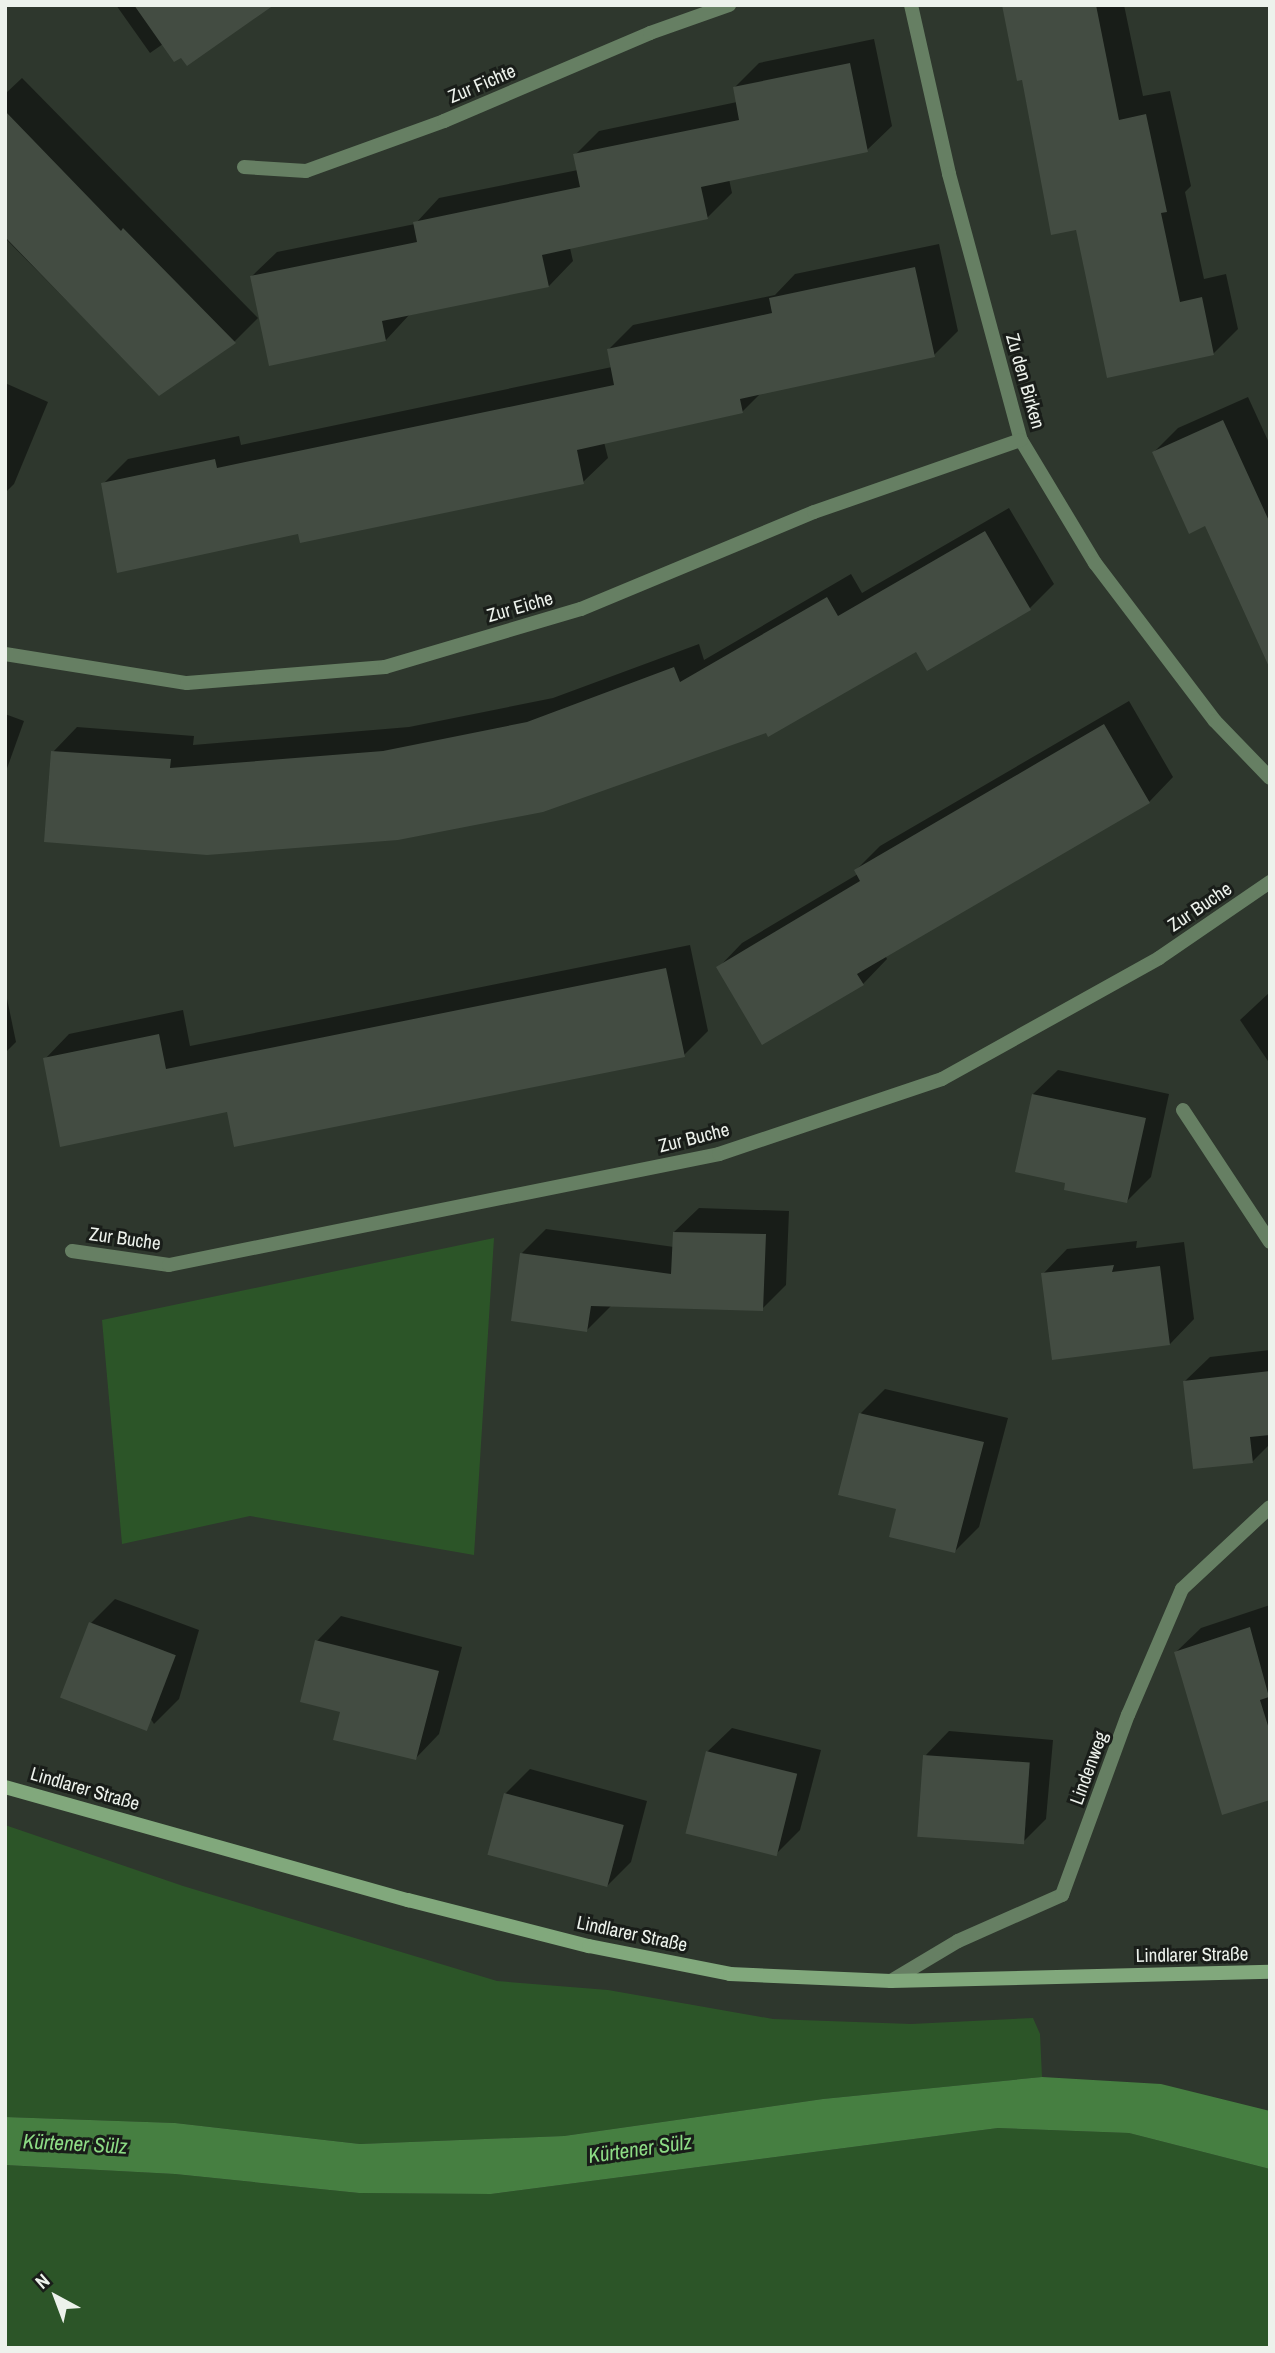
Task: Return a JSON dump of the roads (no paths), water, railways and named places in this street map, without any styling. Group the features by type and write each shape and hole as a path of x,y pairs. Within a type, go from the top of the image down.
{"main road":[{"name":"Lindlarer Straße","path":"5,1787 408,1900 589,1946 730,1974 891,1980 1270,1972"}],"street":[{"name":"Zur Fichte","path":"244,167 306,171 444,121 650,33 729,5"},
{"name":"Zu den Birken","path":"911,5 948,174 1021,440 1095,563 1215,721 1270,778"},
{"name":"Zur Eiche","path":"5,654 187,683 385,667 581,609 814,512 1021,440"},
{"name":"Zur Buche","path":"72,1251 169,1265 719,1154 942,1079 1159,958 1270,883"},
{"path":"1182,1110 1270,1242"},
{"name":"Lindenweg","path":"891,1980 958,1941 1062,1895 1128,1715 1182,1590 1270,1507"}],"water":[{"name":"Kürtener Sülz","path":"1042,2077 1161,2084 1270,2111 1270,2169 1129,2133 998,2128 491,2194 359,2193 175,2174 5,2165 5,2117 175,2123 360,2144 564,2136 823,2099"}]}
